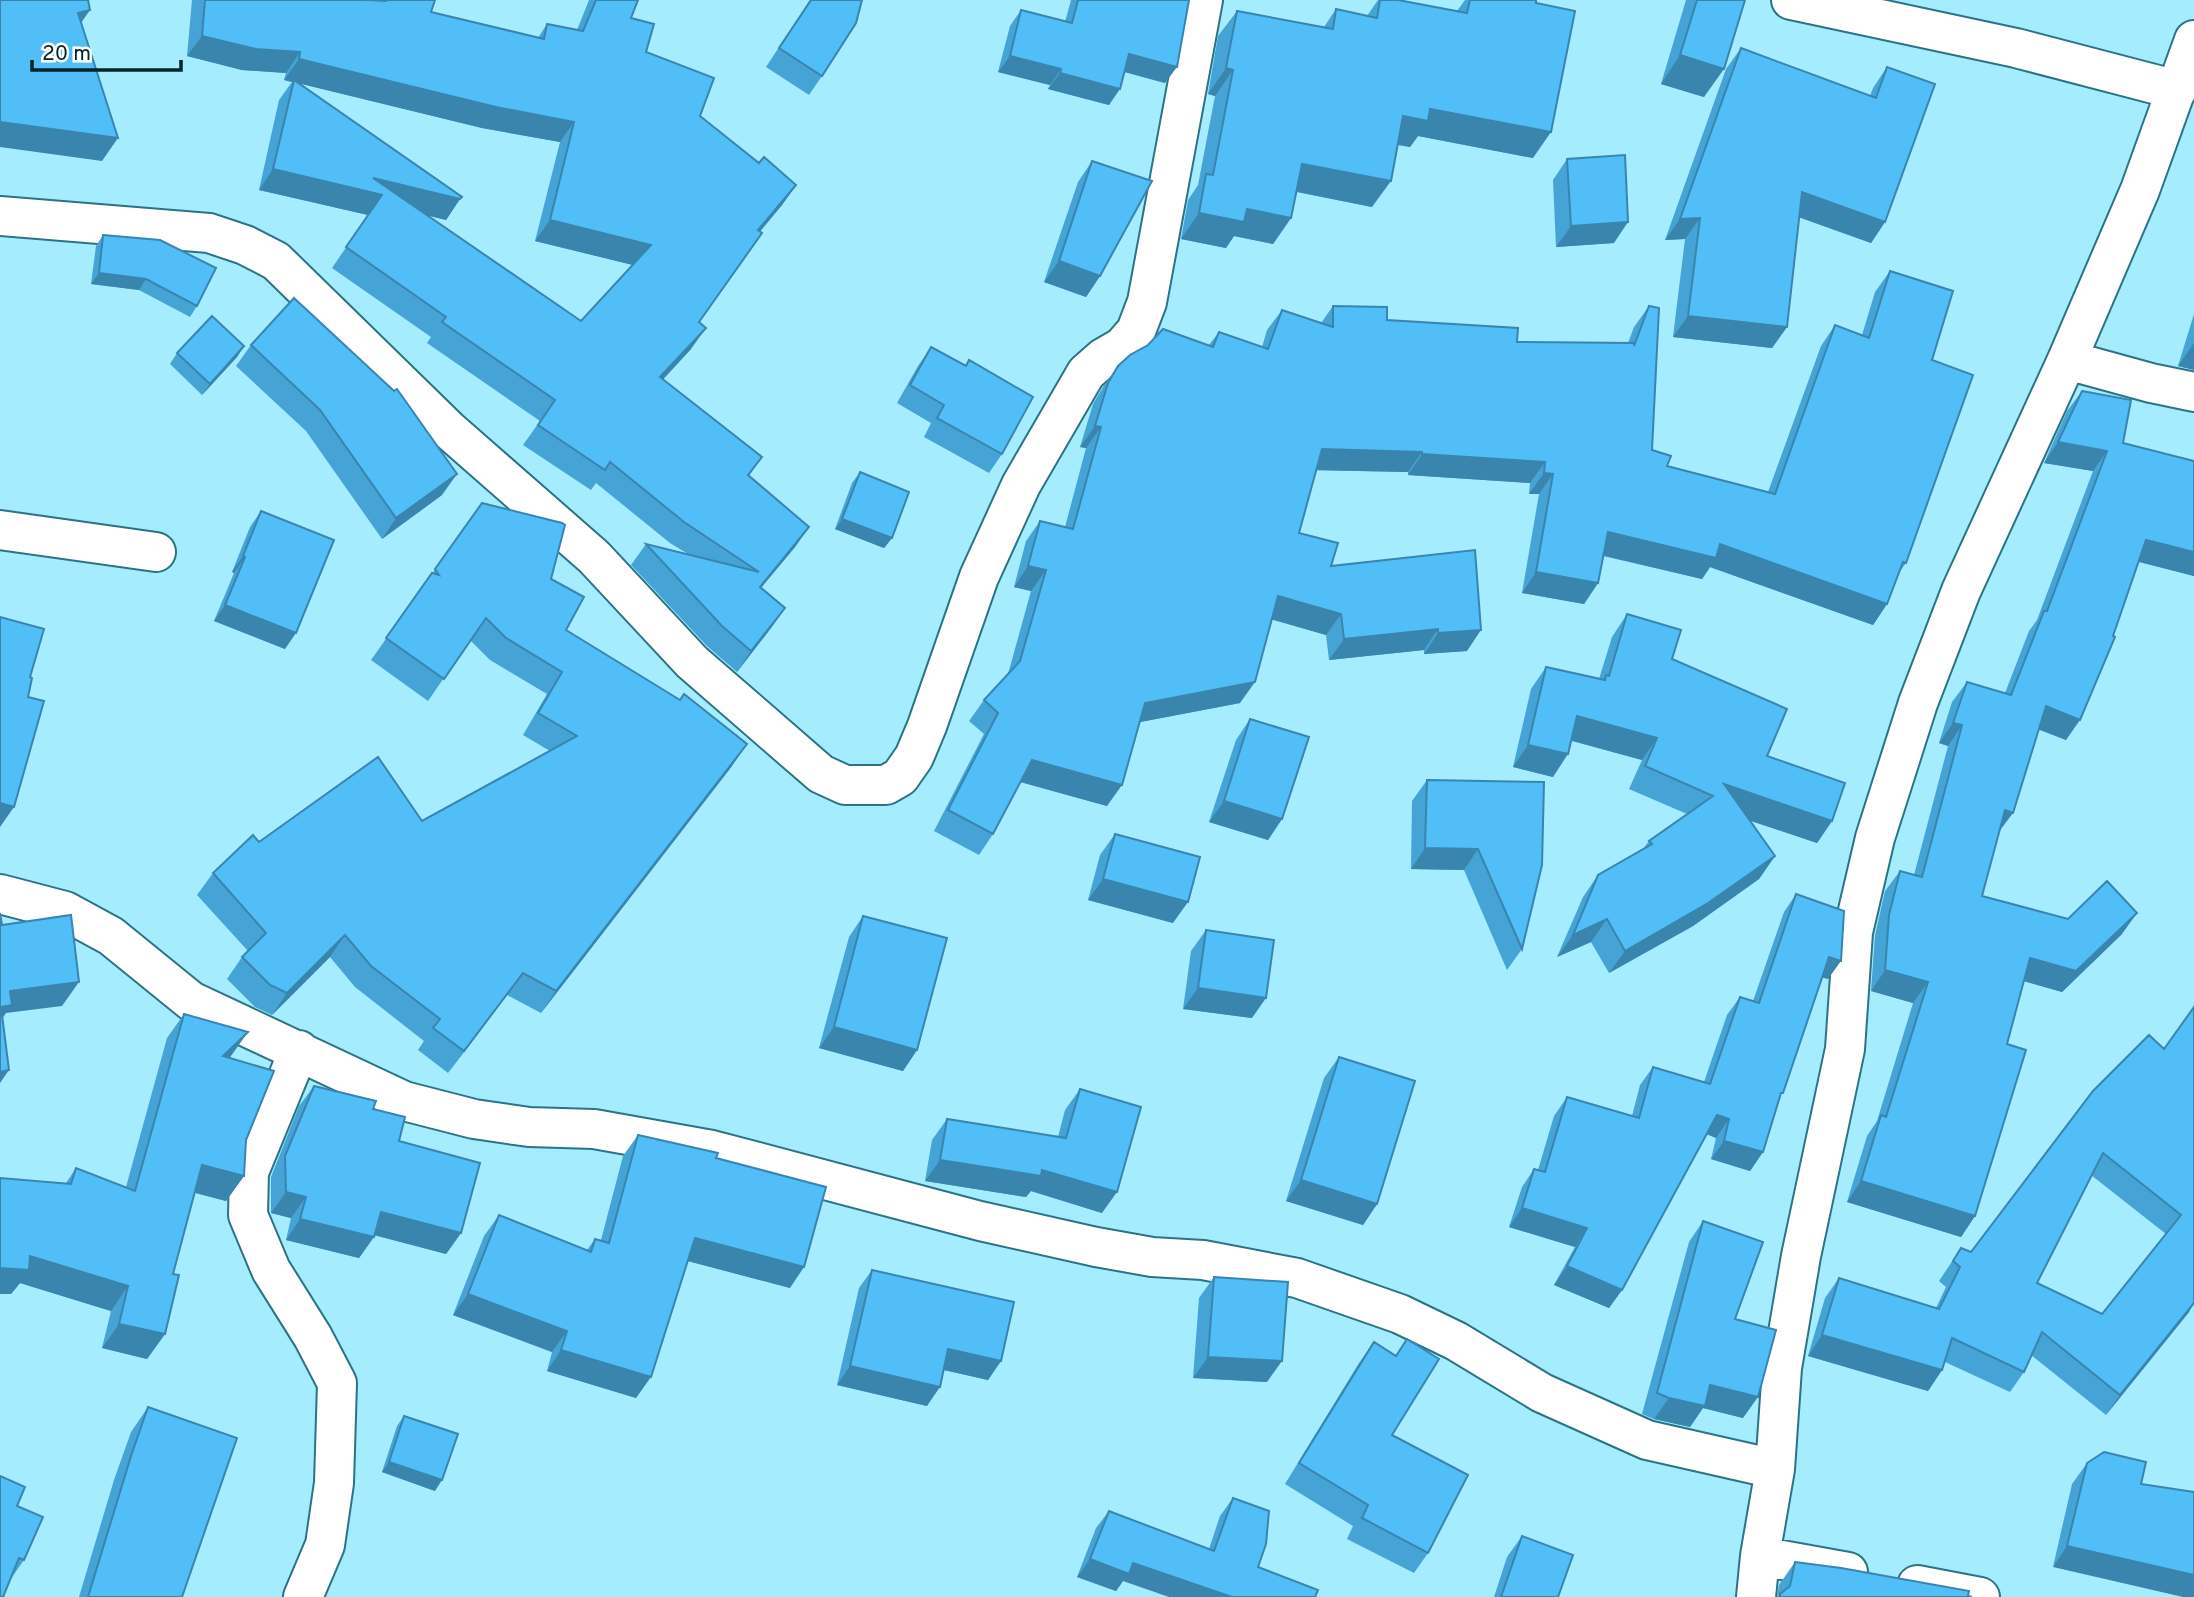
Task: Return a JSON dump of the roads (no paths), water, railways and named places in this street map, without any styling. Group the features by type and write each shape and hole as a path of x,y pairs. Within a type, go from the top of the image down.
{"street":[{"path":"0,216 209,233 245,245 276,261 449,430 594,557 692,662 821,774 845,785 886,785 900,777 914,757 928,726 979,577 1021,485 1086,373 1103,358 1122,347 1136,331 1147,303 1203,0"},
{"path":"1791,0 2016,48 2177,90"},
{"path":"1756,1597 1775,1469 1782,1368 1801,1256 1844,1049 1853,932 1875,838 1918,703 1961,591 2067,360 2140,190 2194,40"},
{"path":"2067,360 2194,392"},
{"path":"0,530 156,552"},
{"path":"0,894 65,911 111,936 191,1001 404,1101 474,1119 529,1127 594,1129 712,1150 980,1221 1083,1245 1152,1257 1228,1264 1297,1278 1400,1314 1455,1341 1542,1393 1647,1440 1775,1469"},
{"path":"299,1050 249,1172 248,1215 271,1270 313,1337 337,1383 334,1483 325,1545 303,1597"},
{"path":"1760,1556 1980,1597"}]}
